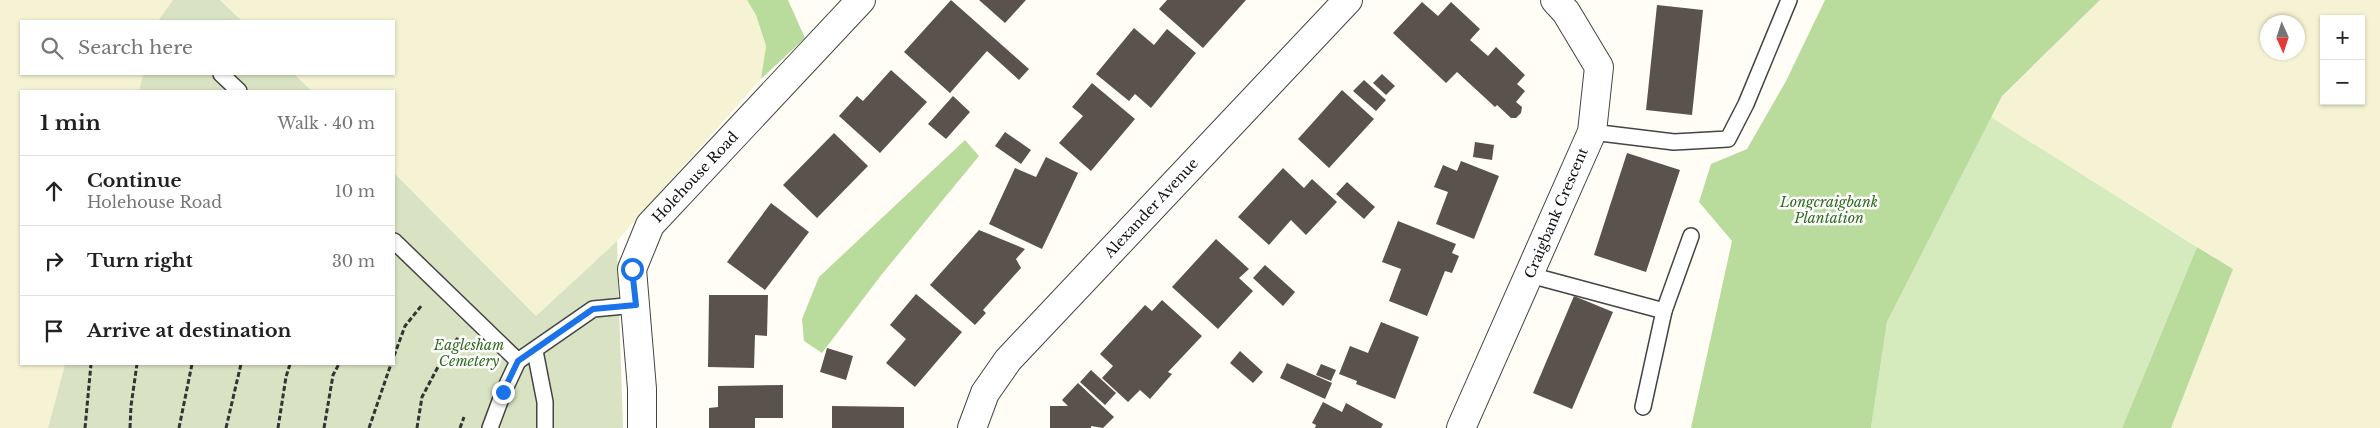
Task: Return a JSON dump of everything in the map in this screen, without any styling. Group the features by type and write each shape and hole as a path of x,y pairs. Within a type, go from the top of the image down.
{"street":[{"name":"Holehouse Road","path":"642,428 636,305 632,269 650,225 861,0"},
{"name":"Alexander Avenue","path":"972,428 985,393 1008,360 1348,0"},
{"name":"Craigbank Crescent","path":"1460,428 1530,275 1592,132 1599,67 1566,12 1554,0"}],"lane":[{"path":"1592,132 1674,142 1728,139 1746,104 1789,0"},
{"path":"222,75 238,90"},
{"path":"1643,407 1664,311 1691,236"},
{"path":"395,242 518,361"},
{"path":"1530,275 1664,311"},
{"path":"490,428 503,392 518,361 593,309 636,305"},
{"path":"535,351 545,402 545,428"}],"path":[{"path":"395,353 405,326 439,284"},
{"path":"417,428 422,397 448,348 475,320"},
{"path":"85,428 91,365"},
{"path":"130,428 131,406 138,365"},
{"path":"179,428 192,365"},
{"path":"226,428 241,365"},
{"path":"278,428 290,365"},
{"path":"324,428 333,375 338,365"},
{"path":"369,428 391,365"}],"shaded area":[{"path":"0,0 173,0 159,20 20,20 20,75 143,75 139,90 20,90 20,365 65,365 48,428 0,428"},
{"path":"221,0 747,0 756,15 766,46 761,79 617,241 536,316 395,174 395,90 311,90 295,75 395,75 395,20 241,20"},
{"path":"2100,0 2380,0 2380,428 2171,428 2233,269 1991,117 2002,95"}],"green space":[{"path":"173,0 220,0 241,20 159,20"},
{"path":"747,0 788,0 805,38 761,79 766,46 756,15"},
{"name":"Longcraigbank Plantation","path":"1825,0 2100,0 2002,96 1887,322 1871,428 1691,428 1732,241 1699,202 1711,164 1747,149 1786,81"},
{"path":"143,75 295,75 311,90 139,90"},
{"path":"1991,117 2197,247 2122,428 1871,428 1887,322"},
{"path":"965,140 979,156 882,274 822,353 804,341 802,319 819,277"},
{"name":"Eaglesham Cemetery","path":"395,174 536,316 617,241 623,428 48,428 65,365 395,365"},
{"path":"2197,247 2233,269 2171,428 2122,428"}],"building":[{"path":"951,0 1029,69 1019,80 987,51 950,93 904,52"},
{"path":"979,0 1026,0 1005,23"},
{"path":"1167,0 1246,0 1203,48 1159,9"},
{"path":"1422,2 1438,16 1451,2 1480,29 1470,40 1488,56 1496,47 1525,75 1517,84 1525,91 1516,102 1522,107 1521,113 1516,118 1511,118 1497,105 1495,107 1457,72 1446,83 1393,33"},
{"path":"1657,5 1703,10 1692,115 1646,110"},
{"path":"1134,28 1154,45 1167,29 1196,53 1151,108 1135,94 1129,101 1096,74"},
{"path":"891,70 927,102 880,153 839,116 857,96 863,101"},
{"path":"1382,74 1395,86 1386,95 1373,83"},
{"path":"1364,80 1386,100 1376,111 1353,91"},
{"path":"1092,83 1135,119 1091,171 1059,143 1083,116 1072,107"},
{"path":"1342,90 1374,119 1329,168 1298,139"},
{"path":"953,96 970,112 946,139 928,124"},
{"path":"1005,132 1031,150 1021,164 995,146"},
{"path":"834,133 868,166 817,218 783,185"},
{"path":"1475,142 1494,145 1492,160 1473,157"},
{"path":"1627,153 1680,170 1646,272 1594,255"},
{"path":"1046,157 1078,173 1042,249 989,224 1015,168 1036,177"},
{"path":"1461,161 1499,176 1474,239 1436,224 1448,192 1434,187 1443,165 1457,171"},
{"path":"1283,168 1304,188 1312,179 1337,202 1306,235 1291,220 1269,245 1238,217"},
{"path":"1347,182 1375,207 1364,219 1336,194"},
{"path":"771,203 809,232 765,290 727,262"},
{"path":"1398,221 1456,244 1452,253 1459,256 1452,273 1445,271 1427,316 1389,301 1401,269 1382,262"},
{"path":"979,230 1025,249 1016,259 1021,268 983,310 986,313 975,325 930,285"},
{"path":"1216,239 1249,269 1239,278 1253,291 1218,329 1172,287"},
{"path":"1265,265 1295,292 1283,306 1253,278"},
{"path":"916,294 962,332 915,387 886,363 906,339 890,325"},
{"path":"709,295 768,295 767,336 755,335 754,368 708,367"},
{"path":"1574,296 1613,312 1572,409 1533,393"},
{"path":"1162,300 1202,336 1168,372 1172,374 1150,399 1140,390 1128,402 1102,378 1113,366 1100,354 1145,305 1152,311"},
{"path":"1381,322 1419,337 1395,399 1356,384 1357,381 1339,374 1350,346 1368,353"},
{"path":"827,348 853,356 846,380 820,372"},
{"path":"1240,351 1263,372 1253,383 1230,363"},
{"path":"1287,363 1332,383 1325,399 1280,378"},
{"path":"1321,364 1336,370 1331,381 1316,375"},
{"path":"1091,370 1116,393 1105,405 1080,382"},
{"path":"1078,383 1114,417 1103,428 1091,426 1091,428 1050,428 1050,406 1068,406 1062,400"},
{"path":"783,385 783,418 755,418 755,428 709,428 709,408 718,407 718,386"},
{"path":"1323,402 1342,412 1346,403 1383,424 1381,428 1315,428 1316,425 1312,423"},
{"path":"832,406 904,407 904,428 832,428"}],"route":[{"path":"503,392 518,361 593,309 636,305 632,269"}]}
